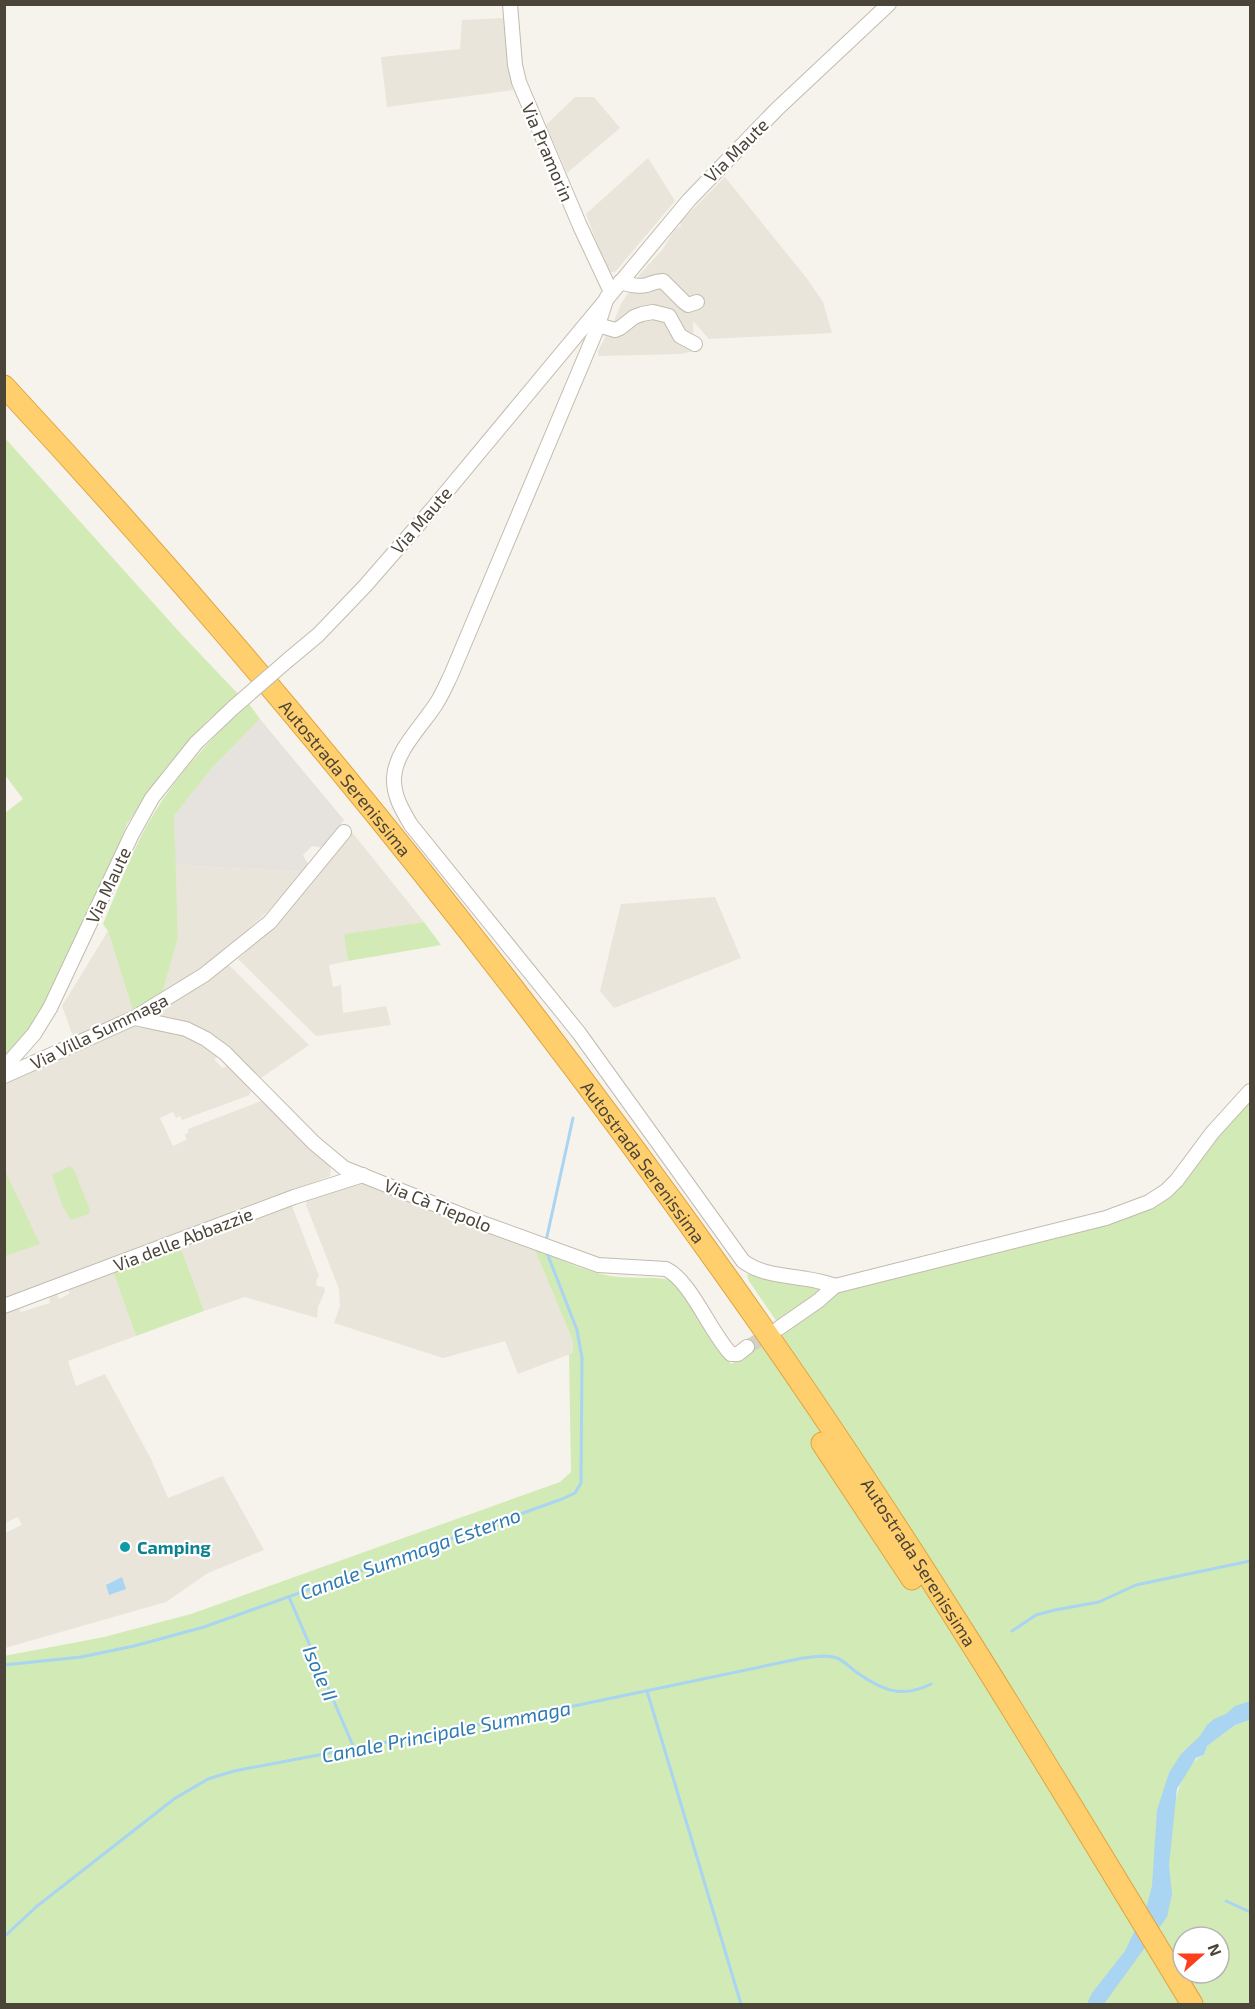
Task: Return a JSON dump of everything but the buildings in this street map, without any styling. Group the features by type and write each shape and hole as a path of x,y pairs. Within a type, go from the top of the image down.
{"highway":[{"name":"Autostrada Serenissima","path":"4,386 101,490 258,670 435,886 604,1107 755,1316 898,1530 1010,1706 1113,1888 1168,1979 1192,2004"},
{"name":"Autostrada Serenissima","path":"4,407 96,506 252,685 424,896 597,1121 745,1328 886,1538 1113,1888"},
{"name":"Autostrada Serenissima","path":"1168,1979 1175,2004"}],"street":[{"name":"Via Pramorin","path":"510,4 515,65 519,82 576,215 613,290"},
{"name":"Via Maute","path":"4,1068 24,1046 50,1008 132,834 152,798 196,743 318,635 365,586 433,508 688,200 723,162 889,4"},
{"path":"697,302 688,305 663,281 613,290 451,675 437,704 396,766 394,778 396,793 411,825 579,1033 743,1261 753,1269 819,1280 835,1286"},
{"path":"598,325 615,330 634,317 652,312 669,316 680,336 695,344"},
{"path":"559,355 571,357 583,364"},
{"name":"Via Villa Summaga","path":"4,1076 135,1018 204,975 270,922 344,832"},
{"name":"Via Cà Tiepolo","path":"135,1018 186,1029 206,1039 225,1053 332,1160 344,1168 487,1225 598,1265 666,1269 673,1273 684,1286 731,1354 738,1354 747,1347"},
{"path":"24,1046 34,1063"},
{"path":"779,1328 818,1301 835,1286 1106,1218 1149,1202 1166,1191 1177,1180 1212,1133 1251,1091"},
{"name":"Via delle Abbazzie","path":"4,1306 294,1197 363,1175"}],"shaded area":[{"path":"505,18 508,68 513,90 387,107 381,57 460,49 462,20"},
{"path":"575,97 594,97 620,128 567,173 546,125"},
{"path":"648,158 675,201 615,272 608,272 586,214"},
{"path":"725,177 808,280 823,302 832,333 709,339 693,321 694,351 682,354 598,356 598,351 621,304 640,274 663,249 675,229 681,226 680,222"},
{"path":"260,719 344,820 324,848 312,846 303,855 309,866 304,872 175,865 174,816 212,768"},
{"path":"351,831 424,922 345,934 348,961 329,965 333,987 341,985 343,1013 386,1006 391,1025 316,1036 238,959 269,930"},
{"path":"175,865 304,872 268,911 236,940 185,980 162,994 178,938"},
{"path":"715,897 741,958 614,1008 600,991 621,904"},
{"path":"108,931 133,1011 74,1039 62,1006"},
{"path":"227,965 309,1045 261,1078 226,1044 199,1030 150,1015"},
{"path":"129,1026 148,1029 156,1026 195,1036 219,1056 214,1059 222,1068 227,1066 251,1089 250,1095 182,1120 180,1116 176,1118 173,1112 160,1118 173,1146 186,1140 185,1134 188,1133 188,1129 261,1101 328,1164 331,1168 330,1176 115,1259 5,1298 4,1083"},
{"path":"354,1184 368,1184 534,1248 573,1341 573,1353 518,1374 505,1341 443,1358 334,1323 340,1306 339,1289 306,1205 307,1198"},
{"path":"288,1205 292,1206 319,1276 316,1281 317,1286 324,1287 325,1291 318,1307 317,1318 245,1297 204,1311 181,1248 248,1219 252,1221 261,1215"},
{"path":"113,1272 136,1336 68,1361 76,1386 105,1374 151,1459 168,1498 223,1476 264,1550 208,1573 166,1602 5,1648 5,1533 22,1525 18,1517 5,1523 4,1310 17,1305 21,1312 50,1303 49,1294 56,1293 59,1299 69,1294 69,1286"}],"green space":[{"path":"4,437 240,696 208,720 164,770 127,824 111,865 54,990 29,1031 5,1057 5,813 23,799 5,775"},
{"path":"249,704 260,719 212,768 174,816 178,938 162,994 133,1011 108,931 103,924 134,851 167,793 192,761"},
{"path":"424,922 441,945 348,961 344,934"},
{"path":"1250,1100 1250,1705 1237,1710 1173,1782 1169,1863 1175,1803 1185,1774 1193,1762 1204,1755 1207,1746 1235,1725 1250,1720 1250,2004 5,2004 4,1656 104,1637 191,1614 560,1482 571,1472 569,1354 573,1353 573,1341 534,1248 596,1273 676,1281 731,1364 810,1316 834,1295 845,1289 1163,1200 1178,1191 1227,1124"},
{"path":"70,1166 74,1170 90,1210 89,1214 71,1220 62,1205 52,1175"},
{"path":"5,1171 40,1244 4,1256"},
{"path":"181,1248 204,1311 136,1336 113,1272"},
{"path":"751,1273 821,1287 822,1290 777,1322 749,1281 747,1275"}],"water":[{"path":"122,1577 126,1589 109,1595 106,1585"},
{"path":"1250,1701 1250,1720 1235,1725 1207,1746 1204,1755 1196,1758 1177,1789 1169,1865 1172,1894 1167,1917 1104,2004 1087,2004 1092,1993 1125,1951 1147,1905 1152,1886 1157,1810 1169,1773 1181,1754 1200,1736 1207,1725 1235,1706"}],"waterway":[{"name":"Canale Summaga Esterno","path":"546,1241 573,1118"},
{"name":"Canale Summaga Esterno","path":"4,1665 81,1657 134,1646 204,1627 575,1493 581,1483 582,1358 577,1330 547,1253"},
{"name":"Canale Principale Summaga","path":"1012,1631 1036,1615 1099,1602 1136,1585 1250,1561"},
{"name":"Isole II","path":"289,1597 354,1748"},
{"name":"Canale Principale Summaga","path":"4,1937 36,1907 174,1799 208,1779 234,1771 545,1712 803,1658 824,1656 837,1658 874,1684 901,1692 920,1689 931,1684"},
{"path":"647,1691 741,2004"},
{"path":"1226,1901 1250,1912"}],"tunnel":[{"path":"747,1347 775,1331"}],"place":[{"name":"Camping","path":"125,1547"}]}
